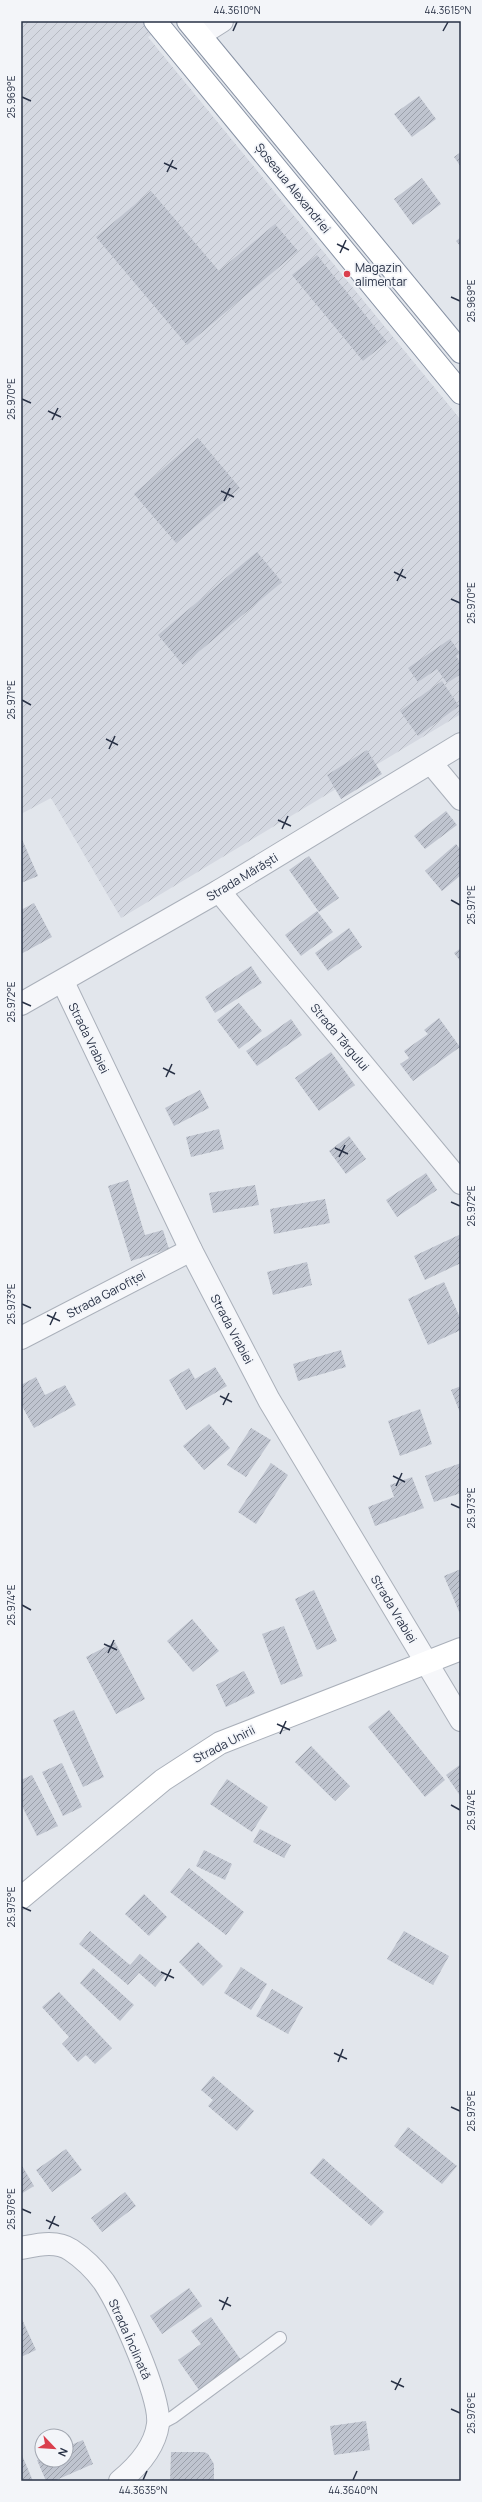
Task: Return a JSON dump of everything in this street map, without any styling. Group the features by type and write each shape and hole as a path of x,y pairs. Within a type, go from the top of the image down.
{"main road":[{"name":"Șoseaua Alexandriei","path":"155,21 461,393"},
{"name":"Șoseaua Alexandriei","path":"194,28 461,352"},
{"name":"Strada Unirii","path":"21,1898 163,1780 189,1761 246,1731 426,1661 461,1649"}],"street":[{"path":"194,28 222,21"},
{"name":"Strada Mărăști","path":"21,1004 63,982 219,891 461,744"},
{"path":"431,763 461,799"},
{"name":"Strada Târgului","path":"219,891 461,1183"},
{"name":"Strada Vrabiei","path":"63,982 190,1250 269,1400 461,1720"},
{"name":"Strada Garofiței","path":"21,1338 190,1250"},
{"name":"Strada Înclinată","path":"21,2248 47,2244 62,2246 71,2250 104,2282 153,2390 157,2404 158,2425 154,2439 134,2470 120,2481"}],"lane":[{"path":"158,2425 173,2417 280,2338"}],"shaded area":[{"path":"21,21 174,21 148,37 461,420 461,714 121,918 51,798 21,814"}],"building":[{"path":"419,96 436,119 412,137 394,114"},
{"path":"461,152 461,167 454,157"},
{"path":"422,178 441,204 413,225 394,199"},
{"path":"151,191 219,271 275,224 298,251 187,345 96,237"},
{"path":"461,237 461,247 456,241"},
{"path":"317,255 387,342 363,361 292,275"},
{"path":"198,438 240,488 176,543 134,494"},
{"path":"257,552 282,582 183,665 158,635"},
{"path":"450,639 460,653 456,656 461,664 461,674 447,683 437,669 418,682 408,668"},
{"path":"442,681 459,706 418,736 400,711"},
{"path":"367,750 382,774 341,799 327,775"},
{"path":"446,811 457,825 425,849 414,836"},
{"path":"21,837 38,876 21,883"},
{"path":"456,844 461,850 461,875 442,891 425,871"},
{"path":"309,856 339,898 319,912 289,870"},
{"path":"34,903 52,937 21,954 21,910"},
{"path":"317,911 333,932 301,956 285,935"},
{"path":"349,928 362,947 328,971 315,953"},
{"path":"461,948 461,962 454,953"},
{"path":"251,966 262,983 215,1013 205,997"},
{"path":"239,1003 262,1031 239,1049 217,1020"},
{"path":"439,1018 460,1047 413,1081 400,1064 409,1058 404,1051 428,1034 424,1030"},
{"path":"291,1019 302,1035 257,1066 246,1051"},
{"path":"331,1052 355,1085 319,1111 295,1078"},
{"path":"200,1090 209,1108 174,1126 165,1108"},
{"path":"219,1129 224,1149 191,1157 186,1137"},
{"path":"349,1136 366,1159 346,1174 329,1151"},
{"path":"426,1173 437,1190 397,1217 386,1200"},
{"path":"128,1180 145,1235 163,1230 169,1249 131,1261 108,1186"},
{"path":"255,1185 259,1205 213,1213 209,1193"},
{"path":"325,1199 330,1223 274,1234 270,1209"},
{"path":"461,1234 461,1263 425,1280 414,1256"},
{"path":"307,1262 312,1285 273,1295 267,1272"},
{"path":"444,1282 461,1320 461,1330 428,1345 408,1299"},
{"path":"341,1350 346,1367 298,1381 293,1364"},
{"path":"215,1367 227,1386 186,1410 169,1380 189,1368 195,1379"},
{"path":"36,1377 45,1395 65,1385 76,1405 34,1428 21,1404 21,1385"},
{"path":"461,1386 461,1415 451,1390"},
{"path":"420,1409 432,1444 400,1456 388,1421"},
{"path":"209,1424 230,1448 204,1470 183,1446"},
{"path":"251,1428 271,1440 246,1477 227,1465"},
{"path":"271,1463 288,1475 256,1524 238,1512"},
{"path":"461,1463 461,1493 434,1502 425,1476"},
{"path":"412,1477 424,1508 375,1526 368,1507 394,1497 390,1485"},
{"path":"461,1569 461,1613 460,1614 444,1576"},
{"path":"314,1590 337,1641 317,1650 295,1599"},
{"path":"192,1619 219,1651 193,1672 167,1641"},
{"path":"284,1626 303,1676 281,1685 262,1634"},
{"path":"115,1642 145,1699 116,1714 86,1657"},
{"path":"244,1671 255,1693 226,1707 216,1685"},
{"path":"74,1710 104,1777 83,1787 53,1720"},
{"path":"389,1710 445,1780 425,1797 368,1727"},
{"path":"311,1746 350,1786 335,1801 295,1762"},
{"path":"62,1763 82,1807 63,1816 42,1772"},
{"path":"461,1764 461,1797 446,1775"},
{"path":"32,1775 58,1826 37,1836 21,1804 21,1780"},
{"path":"227,1779 268,1807 252,1832 210,1804"},
{"path":"260,1829 291,1845 284,1858 253,1842"},
{"path":"204,1850 232,1864 225,1880 196,1866"},
{"path":"189,1868 244,1912 226,1935 170,1892"},
{"path":"144,1894 167,1917 149,1936 125,1914"},
{"path":"90,1931 130,1965 140,1954 165,1975 155,1987 139,1973 128,1985 79,1944"},
{"path":"404,1931 449,1956 433,1985 387,1959"},
{"path":"198,1942 223,1966 203,1986 179,1962"},
{"path":"241,1967 267,1984 251,2010 224,1993"},
{"path":"93,1968 134,2005 120,2021 80,1983"},
{"path":"272,1989 303,2007 288,2034 256,2016"},
{"path":"59,1992 112,2048 95,2064 86,2055 78,2062 62,2044 69,2037 42,2007"},
{"path":"213,2076 254,2111 237,2131 208,2106 213,2100 201,2090"},
{"path":"408,2127 457,2166 442,2184 394,2146"},
{"path":"66,2149 82,2170 52,2192 36,2170"},
{"path":"323,2158 384,2212 371,2226 310,2173"},
{"path":"21,2164 34,2186 21,2194"},
{"path":"125,2192 136,2206 102,2232 91,2218"},
{"path":"189,2288 202,2306 162,2334 150,2316"},
{"path":"21,2317 36,2350 21,2357"},
{"path":"211,2317 241,2360 199,2390 178,2360 201,2344 191,2331"},
{"path":"366,2421 370,2450 334,2455 330,2426"},
{"path":"83,2440 93,2464 54,2481 46,2481 40,2468 74,2468 74,2444"},
{"path":"171,2452 204,2452 208,2454 214,2464 214,2481 170,2481"},
{"path":"21,2453 33,2481 21,2481"}],"place":[{"name":"Magazin alimentar","path":"347,274"}]}
